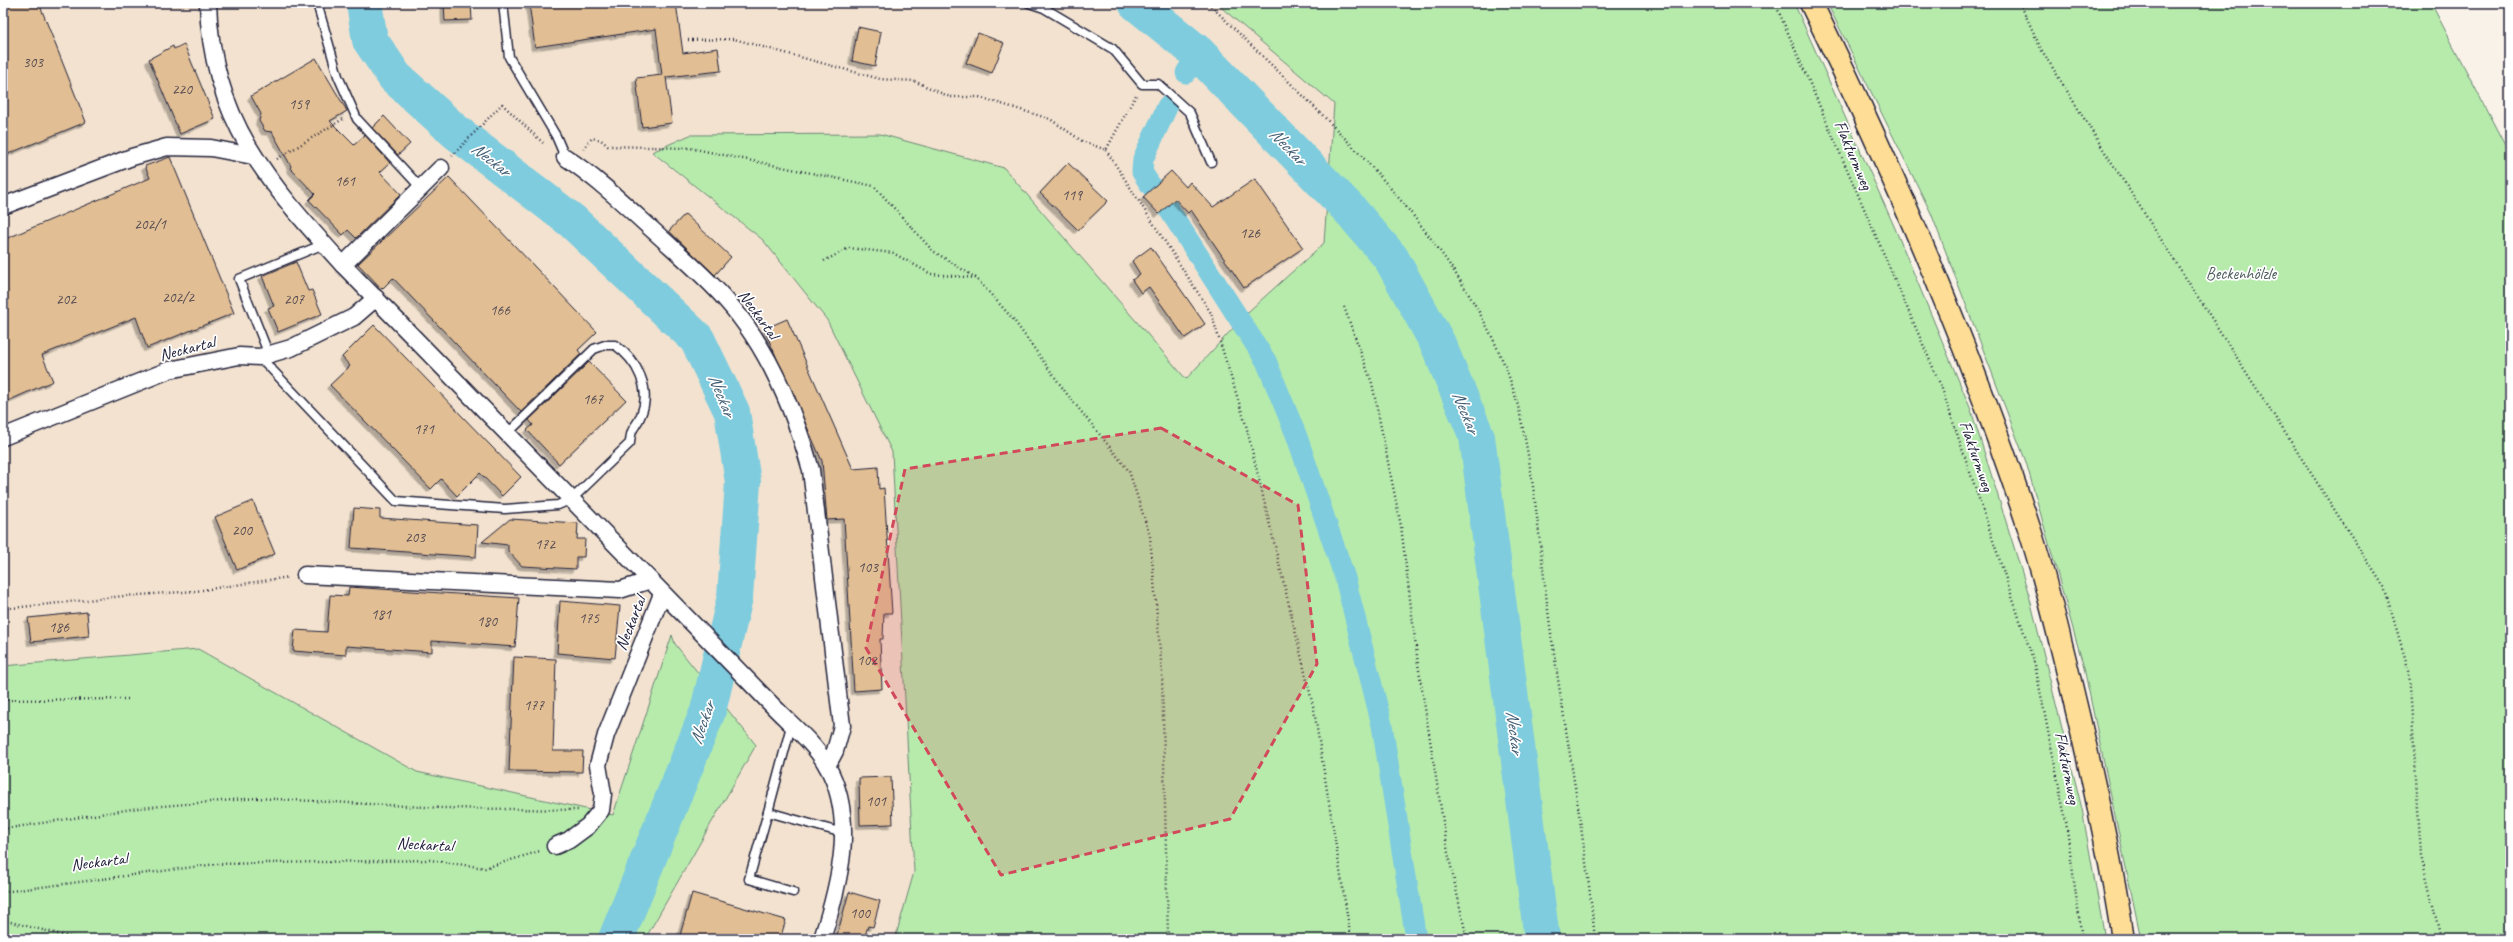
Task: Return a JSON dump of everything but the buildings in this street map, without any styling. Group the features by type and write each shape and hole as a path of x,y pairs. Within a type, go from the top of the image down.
{"main road":[{"path":"1811,3 1867,117 1907,206 1978,385 2031,533 2063,649 2099,808 2123,939"}],"street":[{"name":"Neckartal","path":"208,3 211,49 232,120 257,162 300,218 343,265 508,433 648,581 678,609 772,705 827,766 837,791 843,834 840,870 822,939"},
{"path":"3,206 132,157 168,147 211,148 257,162"},
{"name":"Neckartal","path":"570,160 633,212 727,301 744,322 767,357 800,430 811,470 842,726 835,751 827,766"},
{"path":"343,265 441,168"},
{"name":"Neckartal","path":"3,437 169,370 239,356 265,356 291,348 354,317 376,298"},
{"name":"Neckartal","path":"305,575 620,590 648,581"},
{"name":"Neckartal","path":"601,810 603,794 598,765 606,735 662,594"},
{"path":"555,846 569,840 582,830 601,810"}],"lane":[{"path":"317,3 338,76 357,119 421,188"},
{"path":"503,3 509,57 570,160"},
{"path":"1029,3 1044,8 1112,49 1142,84 1158,84 1190,113 1211,162"},
{"path":"324,244 239,279 265,356 396,501 505,510 558,505 572,500 630,443 631,429 641,416 644,402 644,387 640,374 630,358 615,345 605,345 594,349 508,433"},
{"path":"792,726 749,879 793,892"},
{"path":"768,812 843,834"}],"path":[{"path":"1208,3 1357,150 1427,231 1467,292 1499,353 1520,412 1534,485 1552,637 1595,939"},
{"name":"Flakturmweg","path":"1775,3 1941,386 2035,665 2066,822 2082,939"},
{"path":"2020,3 2041,49 2095,136 2384,587 2409,671 2421,856 2441,939"},
{"path":"688,40 734,39 872,77 914,81 950,97 979,97 1050,119 1082,141 1106,150 1211,313 1237,395 1246,425 1314,710 1351,939"},
{"path":"1106,150 1142,84"},
{"path":"441,168 502,104 535,137 570,160 592,138 601,140 608,146 690,148 874,186 933,251 976,278 1013,319 1066,394 1129,471 1150,536 1162,672 1168,939"},
{"path":"257,162 354,113"},
{"path":"824,261 849,248 893,252 931,274 976,278"},
{"path":"1344,307 1372,383 1401,526 1418,664 1446,838 1467,939"},
{"path":"3,610 124,596 196,591 305,575"},
{"path":"3,700 131,700"},
{"path":"3,829 139,808 257,798 442,808 601,810"},
{"name":"Neckartal","path":"3,892 216,864 430,860 485,868 555,846"},
{"path":"3,920 78,939"}],"highlighted area":[{"path":"1161,428 1298,505 1317,664 1230,819 1001,875 866,648 905,469"}],"shaded area":[{"path":"3,3 1216,3 1334,104 1324,243 1249,311 1186,379 1004,168 652,153 763,240 827,320 892,452 914,873 895,939 645,939 756,745 675,644 672,636 613,815 417,772 198,649 3,666"}],"green space":[{"path":"1216,3 1794,3 1894,226 1971,410 2029,595 2082,809 2105,939 895,939 914,872 892,452 827,320 763,240 652,152 690,135 880,134 1004,168 1186,379 1249,311 1324,243 1334,104"},
{"name":"Beckenhölzle","path":"1827,3 2431,3 2510,155 2510,939 2141,939 2084,668 2026,462 1931,213"},
{"path":"672,635 675,644 756,745 645,939 3,939 3,666 198,649 417,772 613,815"}],"waterway":[{"name":"Neckar","path":"364,3 370,40 395,77 456,132 572,221 697,339 732,412 743,482 735,597 708,711 616,939"},
{"name":"Neckar","path":"1136,3 1198,53 1350,210 1391,258 1438,344 1477,437 1542,939"},
{"path":"1186,73 1198,53"},
{"path":"1151,186 1142,172 1143,159 1168,105"},
{"path":"1168,208 1266,361 1297,437 1345,578 1382,725 1416,939"}]}
